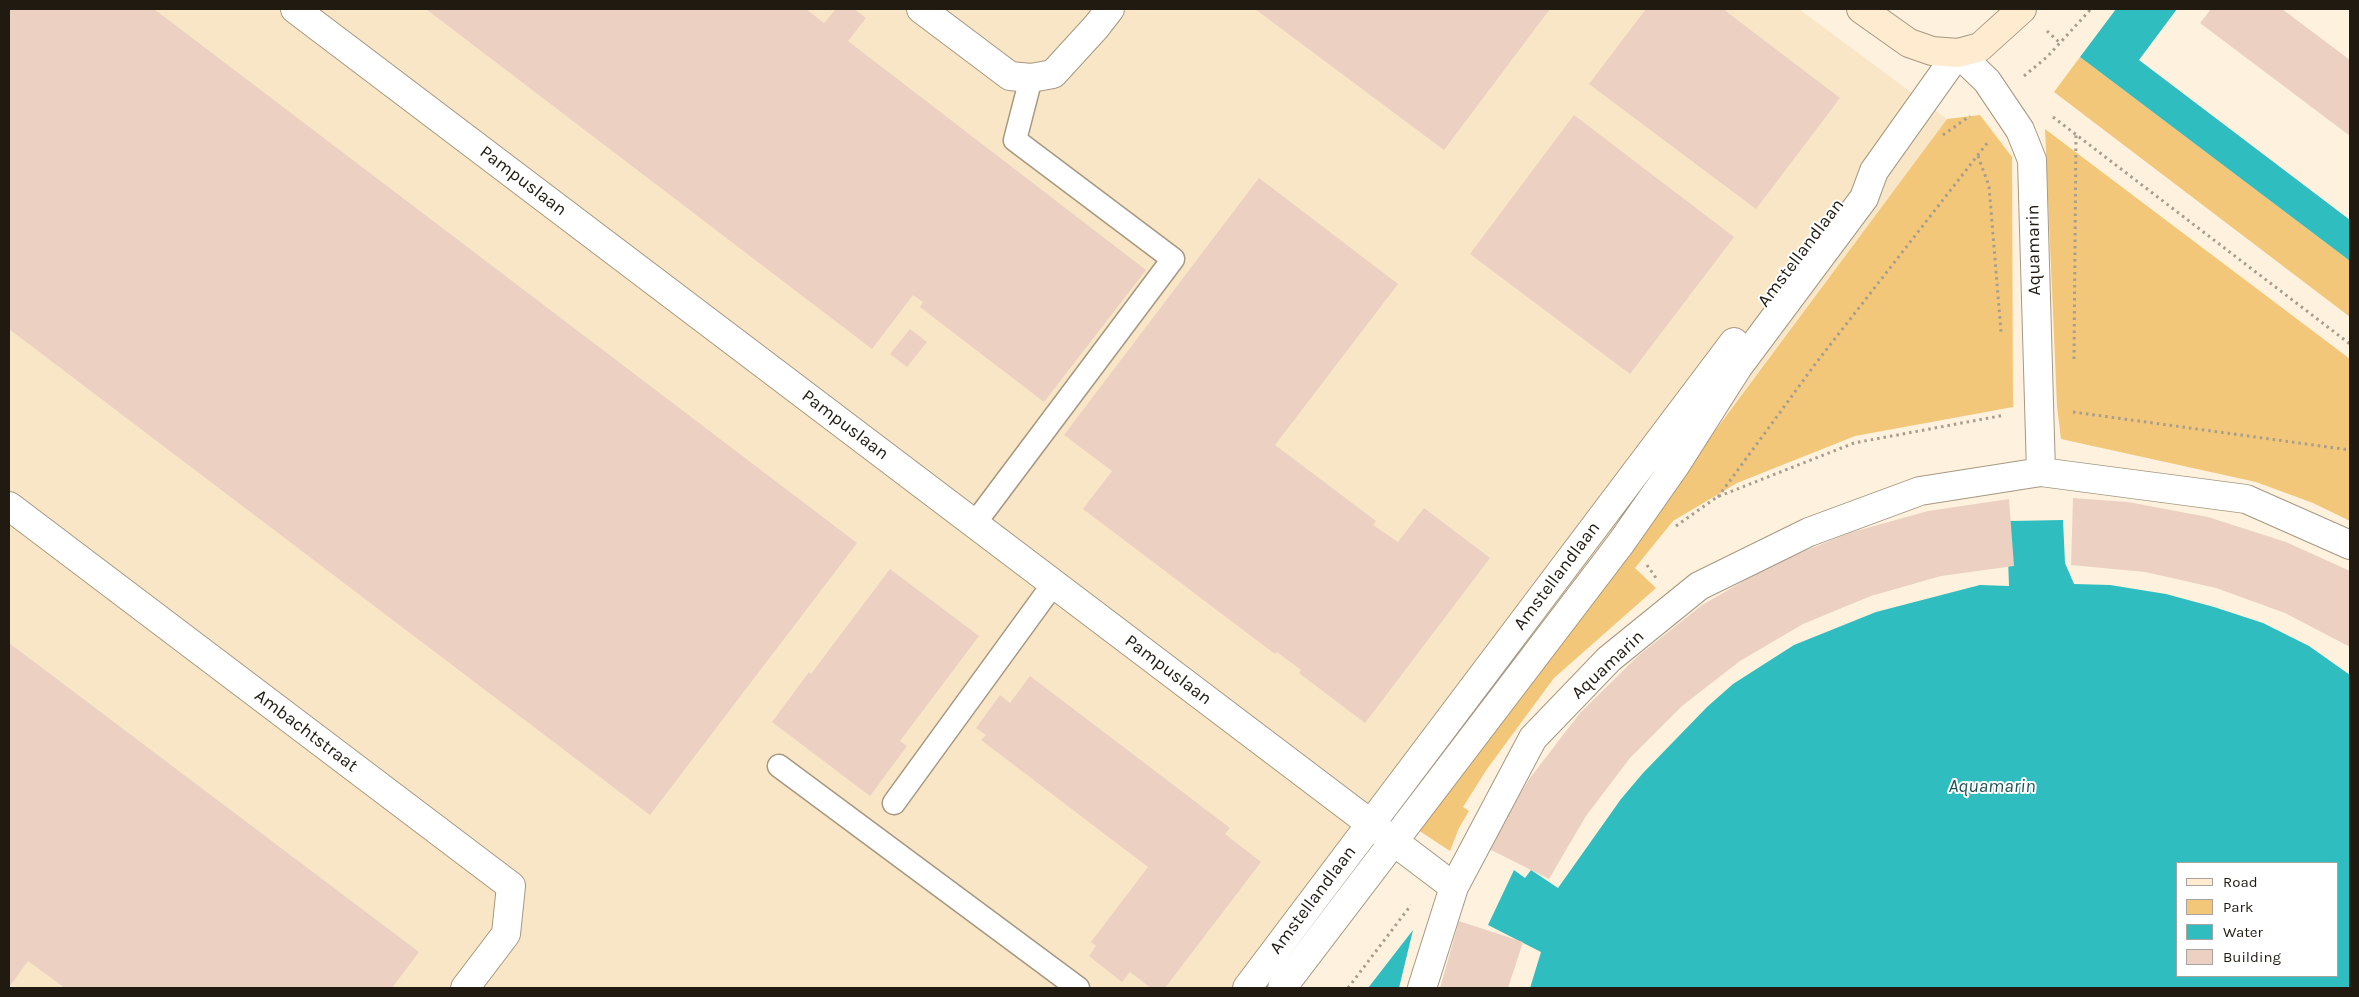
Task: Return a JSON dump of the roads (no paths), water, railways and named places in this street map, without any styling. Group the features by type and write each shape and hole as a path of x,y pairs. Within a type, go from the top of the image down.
{"main road":[{"path":"1861,9 1908,42 1932,51 1958,52 1980,47 2022,9"}],"street":[{"name":"Pampuslaan","path":"295,9 1395,842"},
{"path":"922,9 1010,76 1031,78 1053,74 1110,9"},
{"name":"Aquamarin","path":"1958,52 1987,81 2020,130 2032,160 2041,472"},
{"name":"Amstellandlaan","path":"1282,988 1621,543 1675,466 1738,367 1864,198 1874,171 1958,52"},
{"name":"Amstellandlaan","path":"1247,988 1849,190 1874,171"},
{"name":"Aquamarin","path":"1422,988 1445,880 1534,738 1609,660 1700,586 1809,532 1920,491 2041,472 2246,499 2350,546"},
{"name":"Ambachtstraat","path":"9,506 511,886 506,934 465,988"},
{"path":"1395,842 1445,880"}],"lane":[{"path":"975,523 1173,259 1015,140 1031,78"},
{"path":"894,803 1054,583"},
{"path":"779,766 1078,988"}],"water":[{"path":"2116,9 2177,9 2139,60 2350,220 2350,261 2080,57"},
{"name":"Aquamarin","path":"2063,520 2065,563 2074,584 2110,585 2166,594 2263,623 2309,646 2350,675 2350,988 1530,988 1541,952 1488,925 1514,870 1525,878 1531,870 1558,888 1621,799 1643,773 1707,707 1733,684 1794,645 1876,612 1980,585 2009,586 2010,521"},
{"path":"1413,930 1399,988 1368,988"}]}
